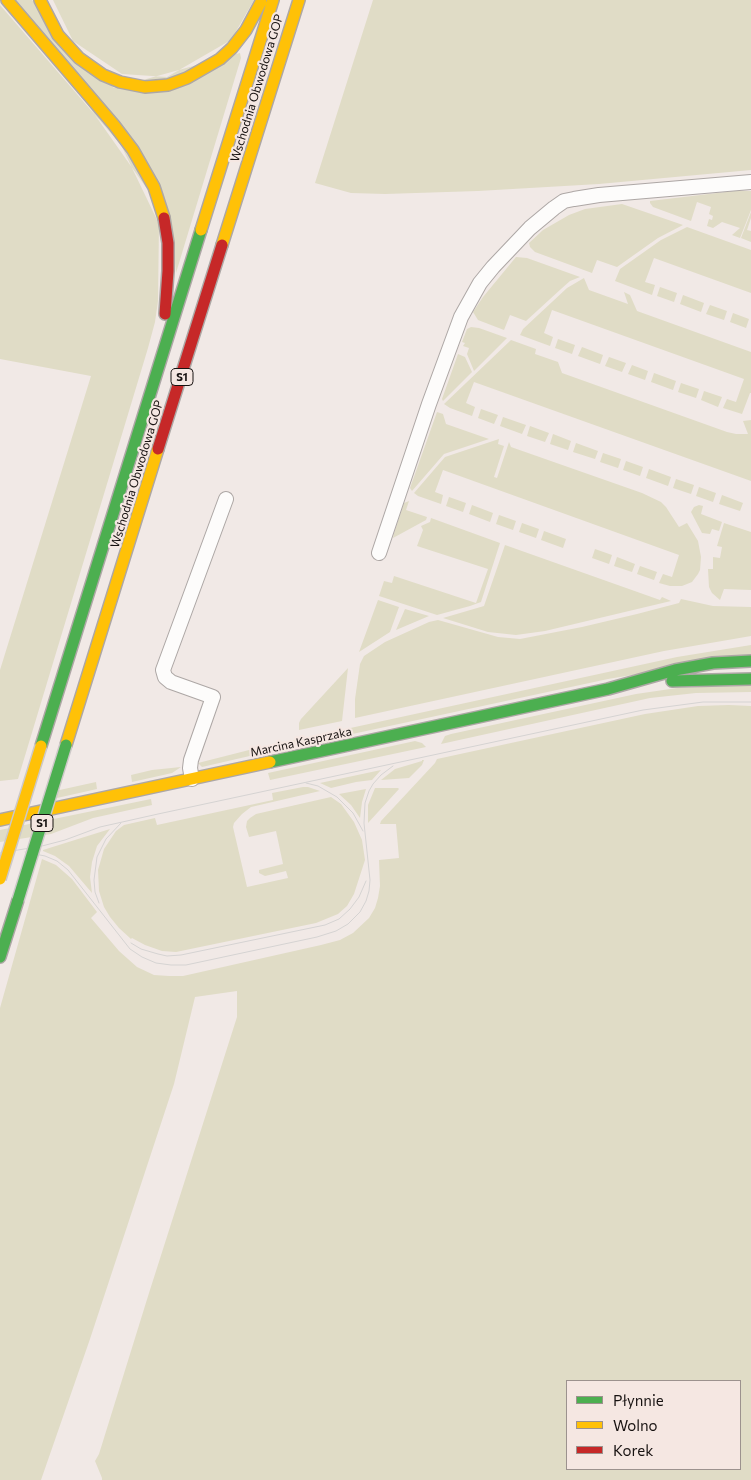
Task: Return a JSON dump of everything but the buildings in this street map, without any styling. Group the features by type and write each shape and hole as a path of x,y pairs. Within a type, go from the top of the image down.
{"main road":[{"path":"6,0 114,125 133,150 154,187 166,222 168,243 168,271 160,362"},
{"path":"44,3 58,35 79,58 103,75 120,82 150,87 168,85 186,78 220,59 232,48 246,30 262,0"},
{"name":"Wschodnia Obwodowa GOP","path":"0,879 273,0"},
{"name":"Wschodnia Obwodowa GOP","path":"0,957 299,0"},
{"name":"Marcina Kasprzaka","path":"0,820 608,689 681,668 713,663 751,661"},
{"name":"Marcina Kasprzaka","path":"608,689 677,680 751,679"}],"street":[{"path":"379,553 460,317 468,301 484,278 530,228 554,208 574,199 599,195 751,182"},
{"path":"192,779 191,760 213,697 171,682 163,670 226,499"}],"shaded area":[{"path":"14,0 32,0 114,88 240,53 241,58 176,273 171,223"},
{"path":"53,0 254,0 231,40 167,77 122,74 73,41"},
{"path":"373,0 751,0 751,170 599,184 385,194 351,193 315,183"},
{"path":"0,5 121,145 159,224 158,301 148,348 18,779 0,781 0,670 91,376 0,359"},
{"path":"734,191 751,191 751,210 740,238 732,235 740,228 722,222 713,228 707,226 709,219 712,220 713,216 709,214 711,207 697,202 691,221 653,207 650,203 650,201"},
{"path":"622,204 683,225 658,238 617,267 597,260 592,273 535,252 530,247 529,243 543,230 569,215 585,209"},
{"path":"751,212 747,230 751,231 751,242 741,238"},
{"path":"687,227 751,250 751,293 654,258 645,282 655,285 652,295 615,281 620,269 661,240"},
{"path":"516,257 527,258 580,277 570,281 526,321 510,315 504,330 478,320 473,312"},
{"path":"584,278 589,290 628,304 624,292 630,295 637,311 751,352 751,393 742,414 723,408 727,399 736,402 744,379 552,310 544,333 553,337 550,346 520,335 523,329 567,288"},
{"path":"660,287 677,293 674,302 657,296"},
{"path":"683,295 704,303 701,312 680,304"},
{"path":"710,305 727,311 724,320 706,314"},
{"path":"733,313 749,319 746,328 730,322"},
{"path":"471,327 507,338 474,371 467,354 469,348 463,346 465,343 462,342 467,329"},
{"path":"558,339 575,345 572,354 555,348"},
{"path":"511,340 536,349 535,354 558,362 562,373 727,432 748,434 743,421 751,420 751,481 474,382 466,403 475,407 472,416 444,404"},
{"path":"582,347 603,355 600,364 578,356"},
{"path":"458,354 465,357 472,372 443,401 442,399"},
{"path":"609,357 626,363 622,372 605,366"},
{"path":"632,365 648,371 645,380 628,374"},
{"path":"654,373 676,381 673,390 651,382"},
{"path":"681,383 699,389 696,398 678,392"},
{"path":"704,391 722,397 718,407 701,400"},
{"path":"481,409 498,415 494,424 478,418"},
{"path":"437,412 443,414 446,424 489,439 444,454 412,491 410,488"},
{"path":"503,417 526,425 522,434 500,426"},
{"path":"530,426 549,433 545,442 527,436"},
{"path":"553,434 571,441 568,450 550,444"},
{"path":"499,439 498,444 504,446 494,477 497,478 509,442 511,447 642,493 661,502 679,527 687,523 698,541 701,557 698,574 692,582 682,586 670,586 659,583 663,574 672,577 679,555 443,470 435,492 443,495 441,504 414,493 445,457"},
{"path":"576,443 598,451 595,459 573,452"},
{"path":"603,453 621,459 618,468 600,462"},
{"path":"626,461 643,467 640,476 623,470"},
{"path":"649,469 671,477 668,486 646,478"},
{"path":"676,479 694,485 691,494 673,488"},
{"path":"699,487 716,493 713,502 696,496"},
{"path":"722,495 743,503 740,511 719,504"},
{"path":"449,497 466,503 463,512 446,506"},
{"path":"409,501 406,510 427,517 426,520 393,538 404,503"},
{"path":"472,505 493,513 490,522 469,514"},
{"path":"703,506 701,514 722,522 719,531 712,529 710,534 702,533 691,512 694,507"},
{"path":"499,515 516,521 513,530 496,524"},
{"path":"431,518 500,543 481,602 437,615 379,596 384,581 392,583 394,576 476,603 488,569 417,546 423,530 421,526 430,522"},
{"path":"522,523 539,529 536,538 519,532"},
{"path":"724,523 751,532 751,590 724,589 720,600 712,593 709,587 708,569 713,569 713,557 720,558 722,547 717,546"},
{"path":"544,531 566,539 563,548 541,540"},
{"path":"505,545 660,600 662,597 671,601 545,631 516,635 488,632 443,618 484,606"},
{"path":"595,549 612,555 609,564 592,558"},
{"path":"617,557 635,564 632,572 614,566"},
{"path":"640,566 657,572 654,580 637,574"},
{"path":"681,599 713,606 751,607 751,636 664,651 355,718 355,699 360,664 364,656 385,642 429,622 438,620 498,637 520,639 637,614 679,603"},
{"path":"378,600 399,607 390,632 359,652"},
{"path":"405,609 429,616 396,630"},
{"path":"751,645 751,655 608,679 264,753 263,747 677,657"},
{"path":"348,668 342,721 299,730 301,719"},
{"path":"751,685 751,692 696,693 650,698 441,744 445,736 451,734 636,694 677,688"},
{"path":"698,706 751,706 751,1480 102,1480 95,1461 99,1454 237,1017 237,991 195,997 174,1084 90,1339 41,1480 0,1480 0,1008 42,859 56,865 72,879 97,912 91,918 119,951 137,967 154,975 183,976 321,945 340,940 353,933 369,918 378,898 380,886 379,860 399,858 396,824 380,824 381,821 437,759 645,714"},
{"path":"415,741 422,743 426,747 270,780 268,773"},
{"path":"253,749 254,755 202,767 198,763"},
{"path":"424,760 422,765 409,778 381,780 395,769"},
{"path":"181,767 172,773 132,782 131,775 152,770"},
{"path":"381,770 372,780 331,788 320,783"},
{"path":"96,782 97,789 57,798 55,791"},
{"path":"303,787 320,791 251,807 234,823 233,827 247,887 288,878 286,871 265,876 259,873 259,870 283,864 276,831 249,837 246,827 247,821 256,814 331,797 341,804 354,822 362,840 365,860 354,894 347,906 338,914 316,923 176,952 162,951 131,939 110,917 104,907 99,891 98,870 104,849 116,831 124,825 155,818 157,825 273,800 272,793"},
{"path":"375,788 399,789 368,823 368,805"},
{"path":"366,789 360,818 351,805 339,794"},
{"path":"151,799 152,805 93,818 51,834 0,842 0,830"},
{"path":"110,829 97,846 92,862 90,877 92,893 69,866 55,856 43,851 43,850"}],"tram line":[{"path":"0,853 42,846 100,827 158,814 643,710 703,702 751,702"},
{"path":"25,852 45,856 57,861 68,870 130,949 156,963 186,965 317,937 336,931 348,924 360,912 366,901 370,880 364,823 365,803 373,784 393,766"},
{"path":"306,783 318,786 337,797 353,813 363,831"},
{"path":"99,903 95,892 94,880 97,857 106,839 121,823"},
{"path":"131,943 141,949 158,954 167,956 181,955 325,925 339,919 350,909 359,897 366,881"}],"traffic: fast":[{"path":"41,746 201,230"},
{"path":"270,762 608,689 675,670 713,663 751,661"},
{"path":"672,681 751,679"},
{"path":"18,900 66,745"},
{"path":"0,957 18,900"}],"traffic: slow":[{"path":"7,0 114,125 133,150 154,187 164,218"},
{"path":"40,0 58,35 79,58 103,75 120,82 145,87 168,85 187,78 220,59 232,48 246,30 261,2"},
{"path":"201,230 273,0"},
{"path":"222,245 299,0"},
{"path":"66,745 158,449"},
{"path":"0,879 41,746"},
{"path":"0,820 270,762"}],"traffic: jam":[{"path":"164,218 168,243 165,314"},
{"path":"158,449 222,245"}]}
